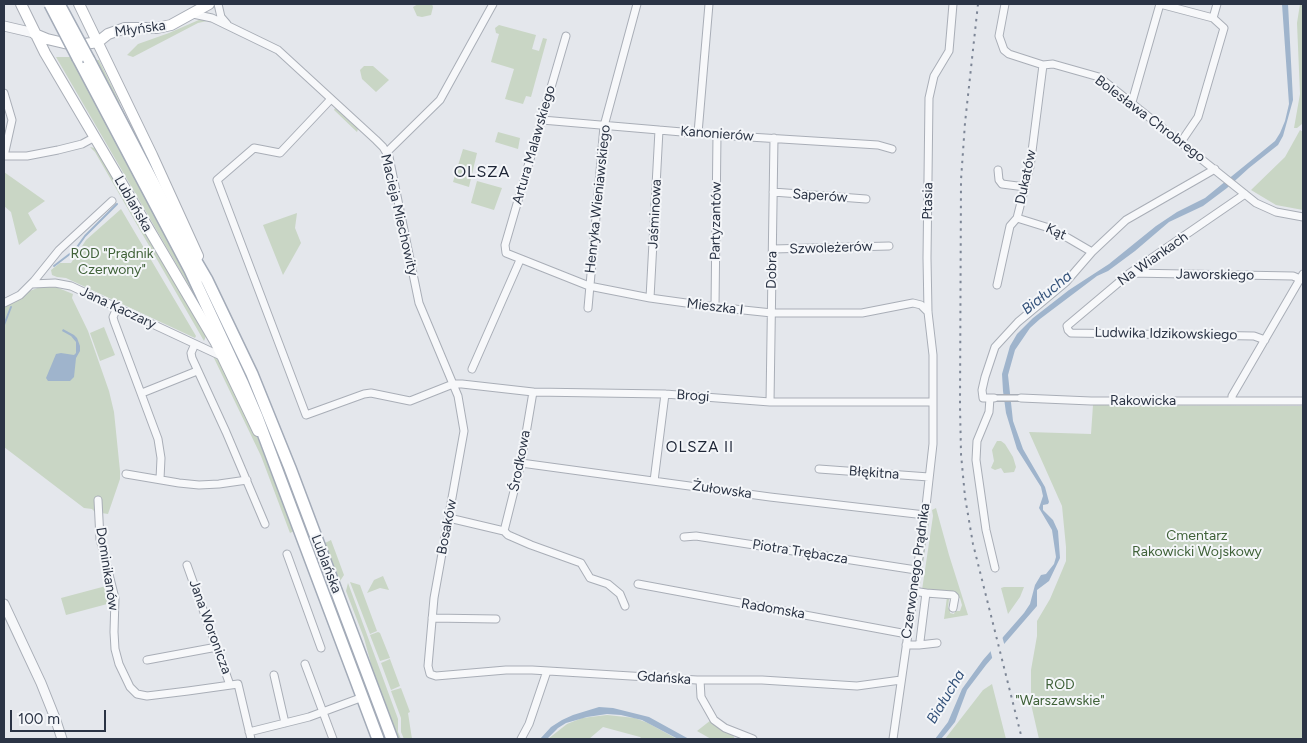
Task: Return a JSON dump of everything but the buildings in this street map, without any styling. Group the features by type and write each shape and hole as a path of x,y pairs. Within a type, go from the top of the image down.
{"main road":[{"name":"Lublańska","path":"21,4 34,33 224,358 252,419 272,456"},
{"path":"50,4 84,59"},
{"path":"59,4 84,59 153,191"},
{"name":"Lublańska","path":"79,4 186,229 272,421 392,739"},
{"name":"Młyńska","path":"98,42 108,34 118,30 171,25 209,4"},
{"path":"34,33 47,39 78,45 98,42"},
{"name":"Lublańska","path":"153,191 208,280"},
{"name":"Lublańska","path":"153,191 213,317 257,417 378,739"}],"street":[{"path":"218,4 221,17 229,26"},
{"path":"387,152 440,100 494,4"},
{"name":"Henryka Wieniawskiego","path":"588,308 604,126 637,4"},
{"path":"698,133 709,4"},
{"name":"Ptasia","path":"933,402 933,355 928,312 927,258 929,98 934,76 949,52 954,4"},
{"name":"Bolesława Chrobrego","path":"1005,4 999,36 1004,50 1016,57 1043,65 1053,64 1099,77 1256,203 1270,210 1303,217"},
{"path":"1132,102 1160,4 1213,18 1224,28 1198,117 1181,142"},
{"path":"1213,18 1217,4"},
{"name":"Macieja Miechowity","path":"193,14 205,16 229,26 278,50 387,152 419,303 453,384"},
{"path":"4,26 34,33"},
{"name":"Artura Malawskiego","path":"506,254 505,245 566,36"},
{"name":"Dukatów","path":"997,285 1010,226 1017,218 1030,167 1043,65"},
{"path":"4,93 12,114 12,120 4,156 27,156 82,144 95,137"},
{"path":"331,99 280,153 254,148 217,180 306,415 364,394 372,393 410,401 453,384"},
{"name":"Kanonierów","path":"542,120 878,146 892,149"},
{"name":"Jaśminowa","path":"650,298 659,130"},
{"name":"Partyzantów","path":"715,307 717,135"},
{"name":"Dobra","path":"770,402 774,138"},
{"path":"998,170 1000,182 1025,187"},
{"path":"995,568 986,530 976,460 977,441 989,412 989,398 982,390 995,348 1028,312 1066,282 1092,252 1126,220 1218,171"},
{"name":"Saperów","path":"773,192 866,199"},
{"name":"Na Wiankach","path":"1068,330 1067,326 1130,273 1244,193"},
{"path":"4,303 20,295 32,284 59,250 112,201"},
{"name":"Kąt","path":"1017,218 1046,227 1092,252"},
{"name":"Szwoleżerów","path":"773,249 889,246"},
{"name":"Mieszka I","path":"506,254 589,286 650,298 715,307 772,313 862,313 913,304 920,305 928,312"},
{"path":"472,369 520,260"},
{"name":"Jaworskiego","path":"1130,273 1302,276"},
{"path":"1232,400 1232,396 1302,276"},
{"name":"Jana Kaczary","path":"32,284 55,283 71,286 224,358"},
{"path":"117,308 113,317 114,321 142,393 159,444 161,458 160,479"},
{"path":"205,326 209,342 198,345 191,356 265,524"},
{"name":"Ludwika Idzikowskiego","path":"1068,330 1071,333 1254,336 1265,340"},
{"path":"142,393 197,371"},
{"name":"Brogi","path":"453,384 533,392 666,394 770,402 933,402"},
{"name":"Bosaków","path":"429,672 436,585 464,431 459,400 453,384"},
{"name":"Środkowa","path":"504,531 520,463 533,392"},
{"path":"654,480 666,394"},
{"name":"Rakowicka","path":"989,398 1091,401 1303,401"},
{"name":"Czerwonego Prądnika","path":"893,739 925,515 932,444 933,402"},
{"name":"Żułowska","path":"520,463 770,497 925,515"},
{"name":"Błękitna","path":"819,469 929,477"},
{"path":"126,474 199,485 247,480"},
{"name":"Dominikanów","path":"98,500 100,539 115,598 115,649 121,668 134,692 146,696 230,685"},
{"path":"449,518 504,531 508,535 531,545 581,563 590,578 608,584 620,594 625,606"},
{"name":"Piotra Trębacza","path":"684,537 696,536 916,570"},
{"path":"287,554 293,580 320,648"},
{"name":"Jana Woronicza","path":"187,564 230,685 238,684 250,735"},
{"name":"Radomska","path":"638,584 907,634"},
{"path":"913,592 953,595 955,597 953,608"},
{"path":"919,645 926,593"},
{"path":"5,610 41,683 62,739"},
{"path":"432,618 496,619"},
{"path":"906,645 937,643"},
{"path":"147,660 217,647"},
{"path":"305,664 333,739"},
{"name":"Gdańska","path":"429,672 436,676 513,670 547,670 700,680 762,680 857,686 901,680"},
{"path":"521,739 529,724 547,670"},
{"path":"274,675 285,723"},
{"path":"700,680 701,697 714,720 726,728 753,739"},
{"path":"250,735 363,697"}],"green space":[{"path":"418,4 432,4 431,15 417,16 413,7"},
{"path":"1300,4 1303,4 1303,118 1302,124 1294,128 1300,94 1297,23"},
{"path":"201,19 207,21 198,23 133,57 127,55 138,44"},
{"path":"499,25 536,35 532,49 539,51 543,38 547,39 531,97 526,96 523,104 505,99 514,69 491,62 499,34 496,33 495,28"},
{"path":"56,57 71,57 202,302 199,303"},
{"path":"95,60 99,60 120,103 118,103"},
{"path":"364,66 373,66 389,80 376,92 362,79 360,70"},
{"path":"335,108 358,129 357,132 334,110"},
{"path":"1300,130 1303,132 1303,210 1276,205 1251,190 1285,157"},
{"path":"498,132 520,138 518,149 495,142"},
{"path":"90,147 95,148 97,151 206,336 204,341 95,152"},
{"path":"463,149 477,153 469,187 453,182"},
{"path":"4,172 45,201 28,213 37,230 19,245 11,212 4,206"},
{"path":"477,181 502,188 494,210 471,203"},
{"name":"ROD \"Prądnik Czerwony\"","path":"121,209 196,336 195,338 66,278 52,275 51,270 60,263 71,263 86,240"},
{"path":"297,213 295,228 301,243 283,275 263,225"},
{"path":"51,285 73,294 72,298 88,331 109,391 114,412 120,479 108,514 84,508 4,447 4,306 27,292"},
{"path":"104,327 115,355 100,361 90,333"},
{"path":"213,356 220,362 256,434 294,531 290,533 261,456"},
{"name":"Cmentarz Rakowicki Wojskowy","path":"1093,405 1303,406 1303,739 1039,739 1031,704 1031,670 1037,636 1037,621 1050,599 1066,561 1066,547 1062,506 1029,432 1091,434"},
{"path":"997,441 1005,444 1013,457 1016,467 1014,472 1004,473 1001,468 995,470 991,468 994,461 992,450"},
{"path":"936,508 968,615 944,619 947,597 952,598 949,599 948,608 950,613 954,614 955,611 960,611 962,605 960,598 922,590 933,516 932,510"},
{"path":"928,521 929,522 919,584"},
{"path":"331,540 344,575 340,581 325,543"},
{"path":"383,576 389,590 380,588 367,593 374,580"},
{"path":"350,582 360,585 377,631 370,634"},
{"path":"348,583 398,719 398,732 401,739 399,739 374,675 364,638 346,591"},
{"path":"106,586 111,603 66,615 61,598"},
{"path":"1024,587 1020,597 1008,614 1001,588"},
{"path":"378,632 390,658 380,661 370,635"},
{"path":"390,659 400,686 391,690 381,663"},
{"name":"ROD \"Warszawskie\"","path":"992,684 1006,739 945,739 983,690"},
{"path":"401,688 410,712 408,713 412,739 404,739 401,732 401,718 391,691"},
{"path":"607,715 635,718 677,739 642,739 603,727 589,739 548,739 567,724 582,718"},
{"path":"711,720 732,733 735,739 711,739 697,731"}],"water":[{"path":"1282,4 1288,4 1293,100 1283,136 1278,145 1203,206 1169,222 1135,251 1108,271 1097,276 1040,319 1030,328 1015,350 1008,375 1013,421 1023,449 1045,487 1049,502 1043,505 1043,510 1053,520 1058,531 1060,558 1049,581 1037,590 1037,606 967,690 955,722 941,739 935,739 948,722 962,689 983,660 1024,613 1030,604 1035,585 1041,575 1046,574 1054,564 1056,557 1052,530 1039,508 1043,496 1041,487 1017,449 1006,413 1002,374 1010,346 1017,334 1033,318 1069,290 1109,264 1156,226 1177,212 1205,198 1275,141 1285,121 1289,104"},
{"path":"63,329 77,338 80,346 80,351 76,358 74,377 70,381 48,381 46,378 56,354 74,355 76,353 76,342 71,336 62,331"},
{"path":"599,707 613,708 649,717 689,739 678,739 642,720 607,714 566,723 547,739 540,739 551,727 562,720"}],"pier":[{"path":"1002,636 1005,647 993,661 990,649"}],"waterway":[{"path":"54,266 75,250 85,236 117,204"},
{"path":"4,325 11,307"}],"railway":[{"path":"978,4 961,180 961,454 965,497 973,544 1022,739"}],"district":[{"name":"OLSZA","path":"482,172"},
{"name":"OLSZA II","path":"700,448"}],"water label":[{"name":"Białucha","path":"1047,293"},
{"name":"Białucha","path":"946,697"}]}
